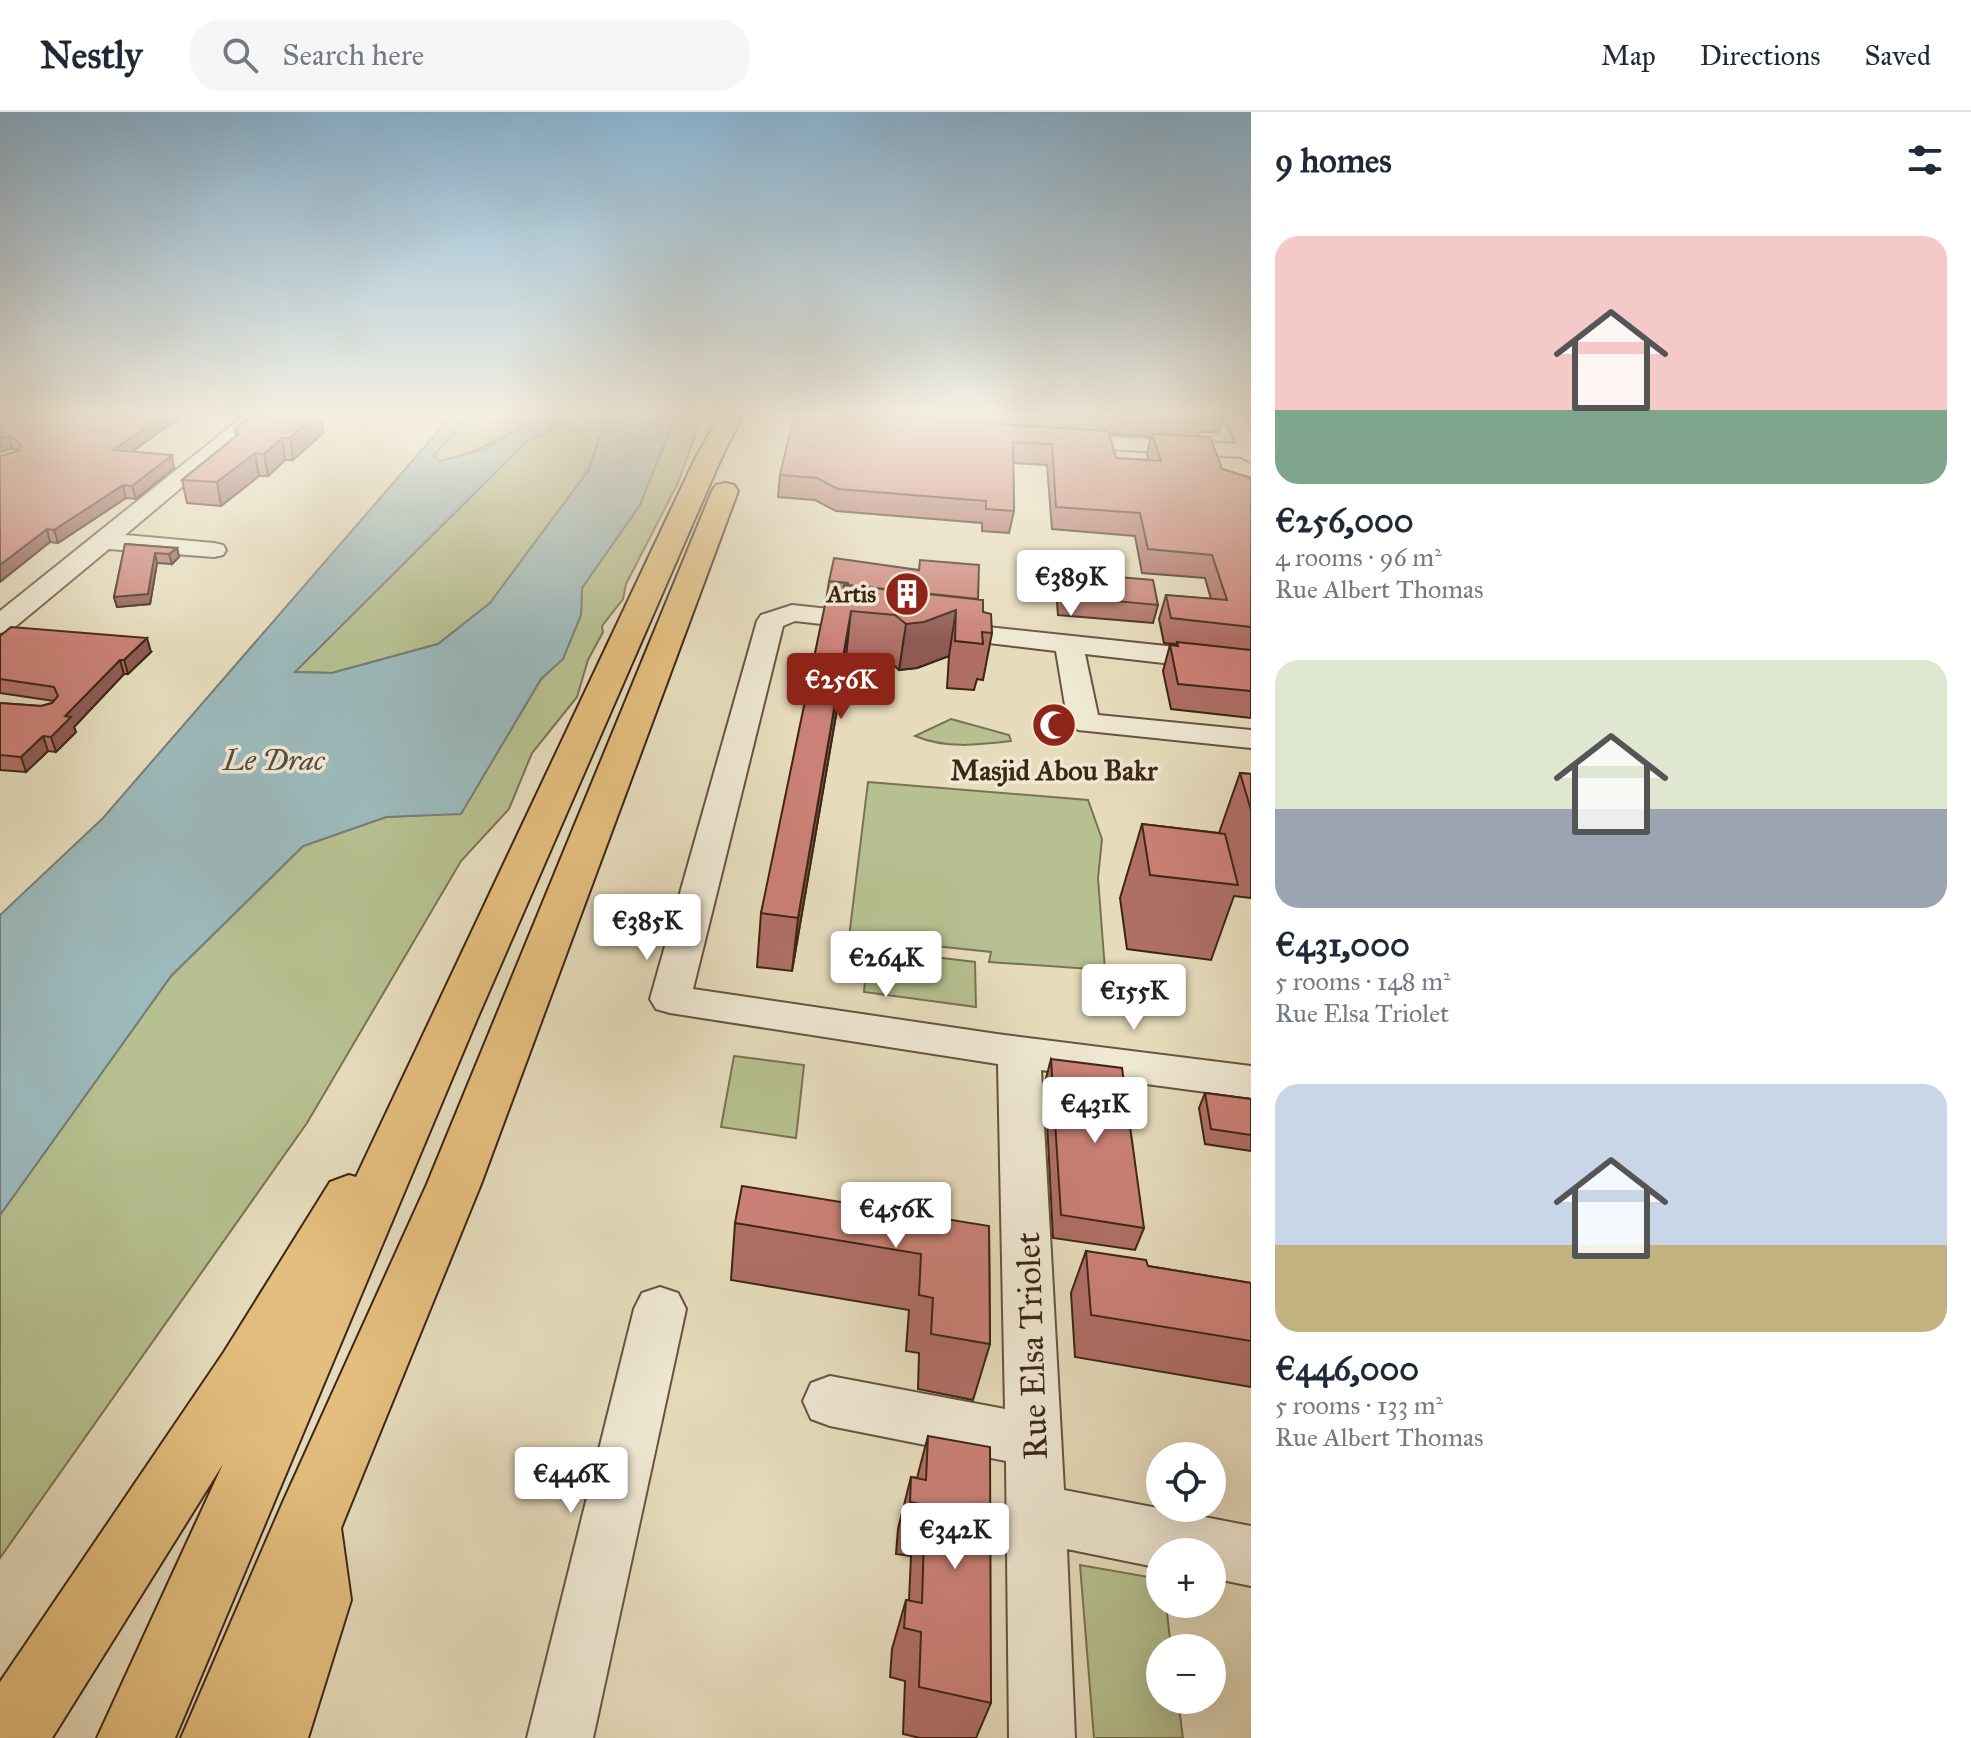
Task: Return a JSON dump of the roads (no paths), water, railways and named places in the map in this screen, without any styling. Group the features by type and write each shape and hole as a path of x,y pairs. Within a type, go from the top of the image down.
{"highway":[{"path":"136,1738 453,1019 694,490"},
{"path":"220,1738 454,1184 725,490"},
{"path":"8,1738 246,1372 453,1019"},
{"path":"269,1738 315,1600 307,1526"}],"street":[{"path":"0,625 166,490"},
{"path":"104,541 214,550"},
{"path":"0,597 36,594"},
{"path":"1251,664 792,613 771,621 670,999 1251,1082"},
{"path":"1069,644 1082,717 1089,723 1251,739"},
{"name":"Rue Elsa Triolet","path":"1019,1051 1029,1271 1042,1738"},
{"path":"560,1738 660,1309"},
{"path":"830,1401 1034,1441"},
{"path":"1037,1514 1251,1556"}],"water":[{"name":"Le Drac","path":"387,490 478,490 295,672 332,673 438,644 490,603 574,490 646,490 640,505 582,588 581,615 563,659 541,679 461,814 386,817 303,846 171,976 0,1215 0,915 103,818"}],"place":[{"name":"Artis","path":"907,594"},
{"name":"Masjid Abou Bakr","path":"1054,725"}]}
